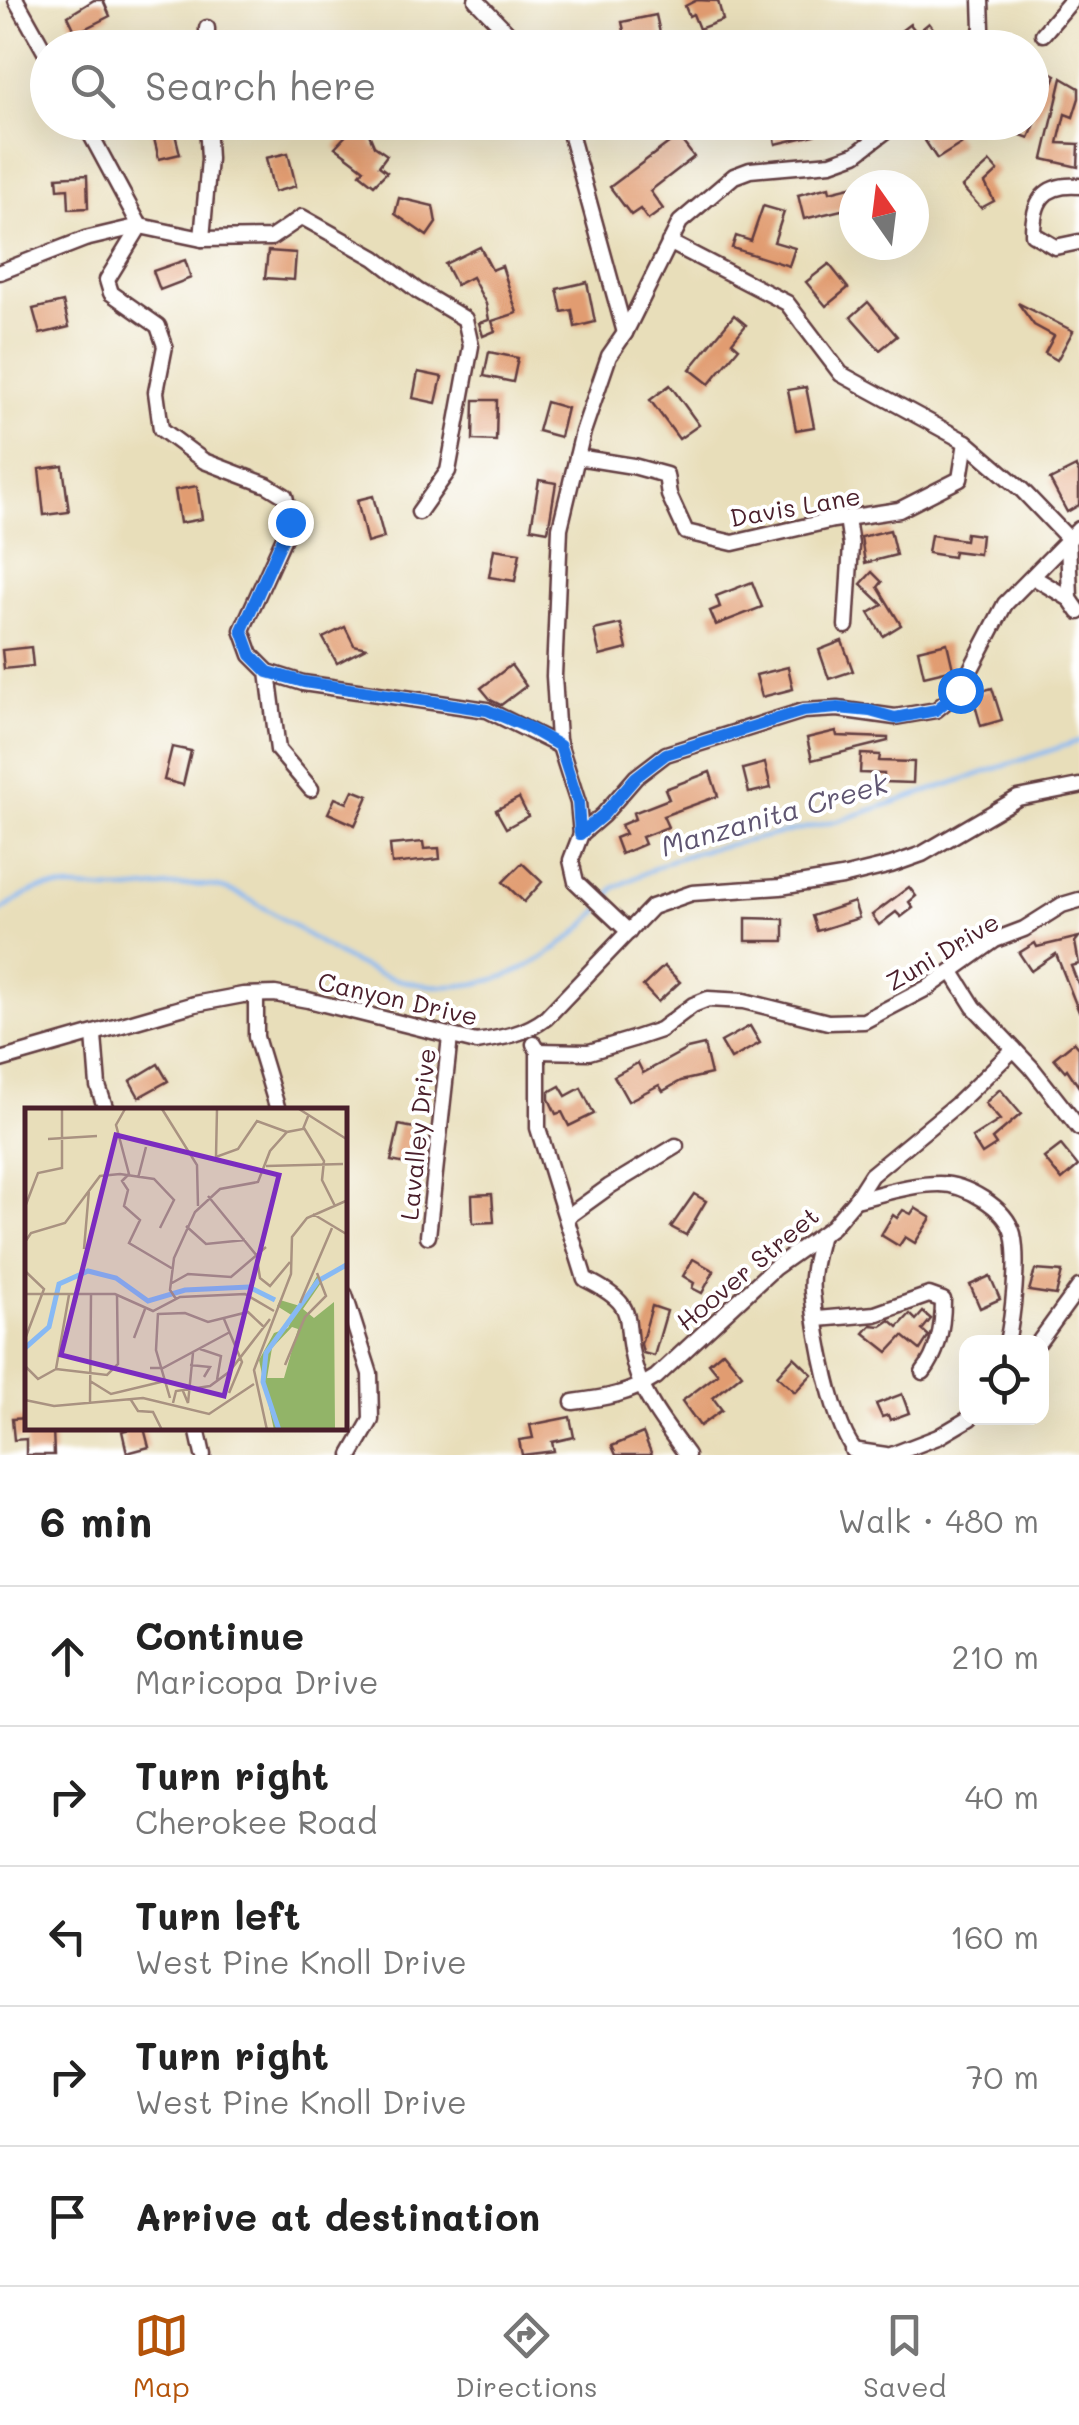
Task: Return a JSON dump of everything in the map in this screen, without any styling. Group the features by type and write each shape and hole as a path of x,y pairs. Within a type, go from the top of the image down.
{"street":[{"path":"16,0 33,30"},
{"path":"476,0 506,30"},
{"path":"981,0 981,30"},
{"path":"1046,30 1072,0"},
{"path":"94,140 140,226"},
{"path":"202,239 209,140"},
{"path":"572,140 625,333"},
{"path":"629,932 576,882 571,860 580,834 578,802 560,746 554,676 560,528 577,458 610,356 680,222 734,176 750,170 832,163 856,154 874,140"},
{"path":"1079,186 1062,184 1040,198 1033,212 1033,234 1055,247 1079,242"},
{"path":"0,272 85,239 140,226 202,239 271,238 302,216 375,258 465,319 471,346 448,472 419,512"},
{"path":"140,226 107,280 111,293 158,326 165,346 156,392 161,429 204,460 268,484 285,496 290,522 242,630 251,655 268,672 304,682 487,710 560,746"},
{"path":"668,242 787,303 841,374 966,442 1074,533 1075,605"},
{"name":"Davis Lane","path":"577,458 666,475 686,532 733,543 899,510 960,479 966,442"},
{"path":"846,626 851,545 847,518"},
{"path":"580,834 603,815 636,777 666,754 681,748 803,711 838,708 895,718 936,710 960,690 1005,604 1074,533"},
{"path":"1034,577 1075,605"},
{"path":"268,672 278,750 311,789"},
{"name":"Canyon Drive","path":"0,1060 195,1004 256,995 308,1000 476,1042 524,1032 546,1018 652,907 692,893 780,887 842,878 891,865 922,854 1018,798 1079,786"},
{"name":"Zuni Drive","path":"538,1051 588,1052 633,1039 660,1030 693,1005 708,999 744,1002 828,1022 864,1021 952,972 995,940 1079,900"},
{"path":"952,972 974,1007 1079,1128"},
{"path":"256,995 256,1037 277,1108"},
{"path":"524,1032 538,1051 538,1128 585,1279 607,1290 624,1305 634,1366 687,1455"},
{"path":"94,1036 98,1086 105,1108"},
{"name":"Lavalley Drive","path":"428,1236 450,1037"},
{"name":"Hoover Street","path":"573,1402 610,1398 643,1386 796,1249 820,1238 855,1200 871,1175 956,1105 1014,1049"},
{"path":"567,1217 676,1146"},
{"path":"855,1200 939,1184 964,1187 998,1211 1013,1232 1014,1280 1008,1335"},
{"path":"820,1238 812,1277 818,1318 828,1381 854,1453 888,1455 938,1437 959,1425"},
{"path":"1044,1335 1079,1287"},
{"path":"818,1318 876,1314 929,1295 943,1300 943,1321 934,1359 923,1372"},
{"path":"348,1304 370,1374 370,1420 351,1455"},
{"path":"198,1430 203,1455"}],"building":[{"path":"94,0 103,0 110,16 75,30 68,16"},
{"path":"697,0 718,1 723,20 699,29 685,6"},
{"path":"656,15 659,30 624,30 622,22"},
{"path":"1049,71 1056,75 1049,91"},
{"path":"1062,78 1079,88 1079,98 1073,117 1065,114 1058,143 1079,144 1078,167 1043,159"},
{"path":"154,140 176,140 180,154 159,159"},
{"path":"342,140 372,140 387,155 379,166 387,172 374,185 360,174 364,169 335,147"},
{"path":"673,140 681,140 694,157 650,191 663,209 648,220 640,209 631,215 610,187"},
{"path":"925,140 958,140 961,144 937,159"},
{"path":"288,153 296,186 274,192 266,158"},
{"path":"990,162 998,171 985,183 994,201 981,208 962,187"},
{"path":"87,175 88,208 69,209 68,188 58,189 57,177"},
{"path":"829,187 830,192 839,190 839,211 804,219 798,195"},
{"path":"399,198 433,206 436,223 427,236 395,214"},
{"path":"763,206 784,212 774,242 795,248 789,266 732,248 736,236 751,241"},
{"path":"480,247 492,270 502,266 517,313 492,321 495,331 483,336 479,323 489,320 486,304 472,277 456,285 445,264"},
{"path":"268,251 296,253 294,280 265,278"},
{"path":"185,260 191,278 160,290 153,271"},
{"path":"829,264 848,288 826,306 806,282"},
{"path":"587,282 595,322 575,327 572,310 562,312 557,289"},
{"path":"63,302 69,327 40,334 33,309"},
{"path":"868,302 897,336 880,350 851,317"},
{"path":"1018,303 1073,331 1057,360 1045,353 1054,336 1034,325"},
{"path":"734,315 746,325 732,342 739,348 709,384 690,369"},
{"path":"489,352 518,358 513,382 484,376"},
{"path":"418,372 442,377 436,403 413,398"},
{"path":"670,385 699,425 679,439 650,400"},
{"path":"806,387 814,427 796,430 788,390"},
{"path":"474,400 497,400 496,441 473,440"},
{"path":"546,402 567,408 560,437 538,431"},
{"path":"63,466 69,512 44,515 39,469"},
{"path":"1076,467 1079,505 1067,512 1050,480"},
{"path":"539,480 556,483 548,531 531,528"},
{"path":"197,486 202,519 180,523 175,490"},
{"path":"373,496 384,538 367,543 357,500"},
{"path":"890,530 896,555 865,563 861,537"},
{"path":"966,533 981,535 979,554 954,551 953,557 928,553 931,535 965,540"},
{"path":"494,549 520,553 515,581 489,577"},
{"path":"872,572 882,582 878,587 901,625 883,636 869,613 883,605 861,584"},
{"path":"752,582 762,607 716,625 710,611 720,607 716,596"},
{"path":"621,624 627,649 600,656 594,630"},
{"path":"345,627 354,645 366,648 337,663 323,638"},
{"path":"842,641 853,671 829,679 819,650"},
{"path":"947,643 953,669 924,676 918,650"},
{"path":"31,647 33,666 4,669 2,650"},
{"path":"511,665 526,686 501,705 481,688"},
{"path":"788,667 793,689 762,697 756,675"},
{"path":"992,688 1002,720 981,726 972,694"},
{"path":"836,731 837,736 888,741 812,760 807,738"},
{"path":"172,747 191,751 183,785 164,780"},
{"path":"861,754 880,755 879,761 914,762 913,783 884,782 884,774 860,773"},
{"path":"765,763 771,788 749,793 743,769"},
{"path":"710,772 718,796 663,816 668,827 642,837 645,844 621,854 615,838 625,834 621,825 635,819 633,813 669,799 665,789"},
{"path":"353,790 368,796 355,825 328,813 335,798 347,803"},
{"path":"519,798 528,816 506,828 496,810"},
{"path":"423,842 424,849 439,848 440,859 392,864 390,845"},
{"path":"522,863 542,882 524,902 503,882"},
{"path":"909,887 916,896 909,902 913,908 901,917 896,912 879,925 872,915"},
{"path":"854,902 859,918 817,931 812,916"},
{"path":"746,918 784,919 784,941 746,941"},
{"path":"1079,937 1075,942 1079,964 1071,966 1079,986 1079,1012 1056,954 1031,971 1019,953 1035,943 1037,947"},
{"path":"664,966 680,982 658,1002 643,986"},
{"path":"750,1026 760,1043 731,1059 721,1042"},
{"path":"1074,1042 1079,1048 1079,1087 1054,1058"},
{"path":"704,1045 711,1074 681,1081 663,1091 659,1085 628,1101 614,1076 638,1063 643,1073 687,1049"},
{"path":"158,1064 168,1081 139,1097 130,1081"},
{"path":"560,1086 566,1096 581,1088 594,1114 569,1126 562,1112 556,1114 549,1099 549,1092"},
{"path":"1000,1089 1021,1114 992,1139 996,1145 982,1154 972,1138 1000,1120 985,1103"},
{"path":"399,1125 419,1129 411,1165 391,1161"},
{"path":"1061,1145 1078,1166 1062,1180 1044,1158"},
{"path":"492,1194 494,1222 473,1223 472,1195"},
{"path":"694,1194 706,1201 686,1235 671,1227"},
{"path":"915,1208 931,1218 915,1243 905,1237 899,1246 881,1235 893,1215 897,1218 903,1210 911,1214"},
{"path":"693,1259 714,1271 702,1293 683,1276"},
{"path":"1035,1270 1062,1272 1056,1295 1029,1291"},
{"path":"990,1276 1000,1299 980,1308 970,1285"},
{"path":"652,1306 667,1311 654,1356 643,1353 641,1344"},
{"path":"923,1312 931,1319 922,1330 929,1336 920,1350 903,1336 888,1352 864,1333 871,1325 881,1326 890,1320 898,1327 910,1314 916,1320"},
{"path":"723,1351 742,1374 713,1398 722,1410 700,1426 682,1401 718,1374 709,1363"},
{"path":"794,1357 812,1374 795,1392 777,1376"},
{"path":"902,1394 909,1413 890,1420 888,1415 882,1417 876,1404"},
{"path":"570,1417 574,1437 552,1442 554,1451 522,1455 519,1440 533,1438 530,1425"},
{"path":"25,1418 25,1430 53,1430 54,1455 26,1455 26,1439 14,1440 12,1419"},
{"path":"145,1430 149,1447 127,1453 122,1431"},
{"path":"643,1433 652,1455 616,1455 612,1446"}],"waterway":[{"name":"Manzanita Creek","path":"605,901 614,888 669,861 838,821 1079,741"},
{"name":"Manzanita Creek","path":"0,912 30,893 48,888 222,888 370,970 406,982 441,986 475,984 508,975 571,937 600,909"}],"route":[{"path":"290,522 242,630 251,655 268,672 304,682 487,710 525,726 560,746 578,802 580,834 603,815 636,777 666,754 803,711 838,708 895,718 936,710 960,690"}]}
